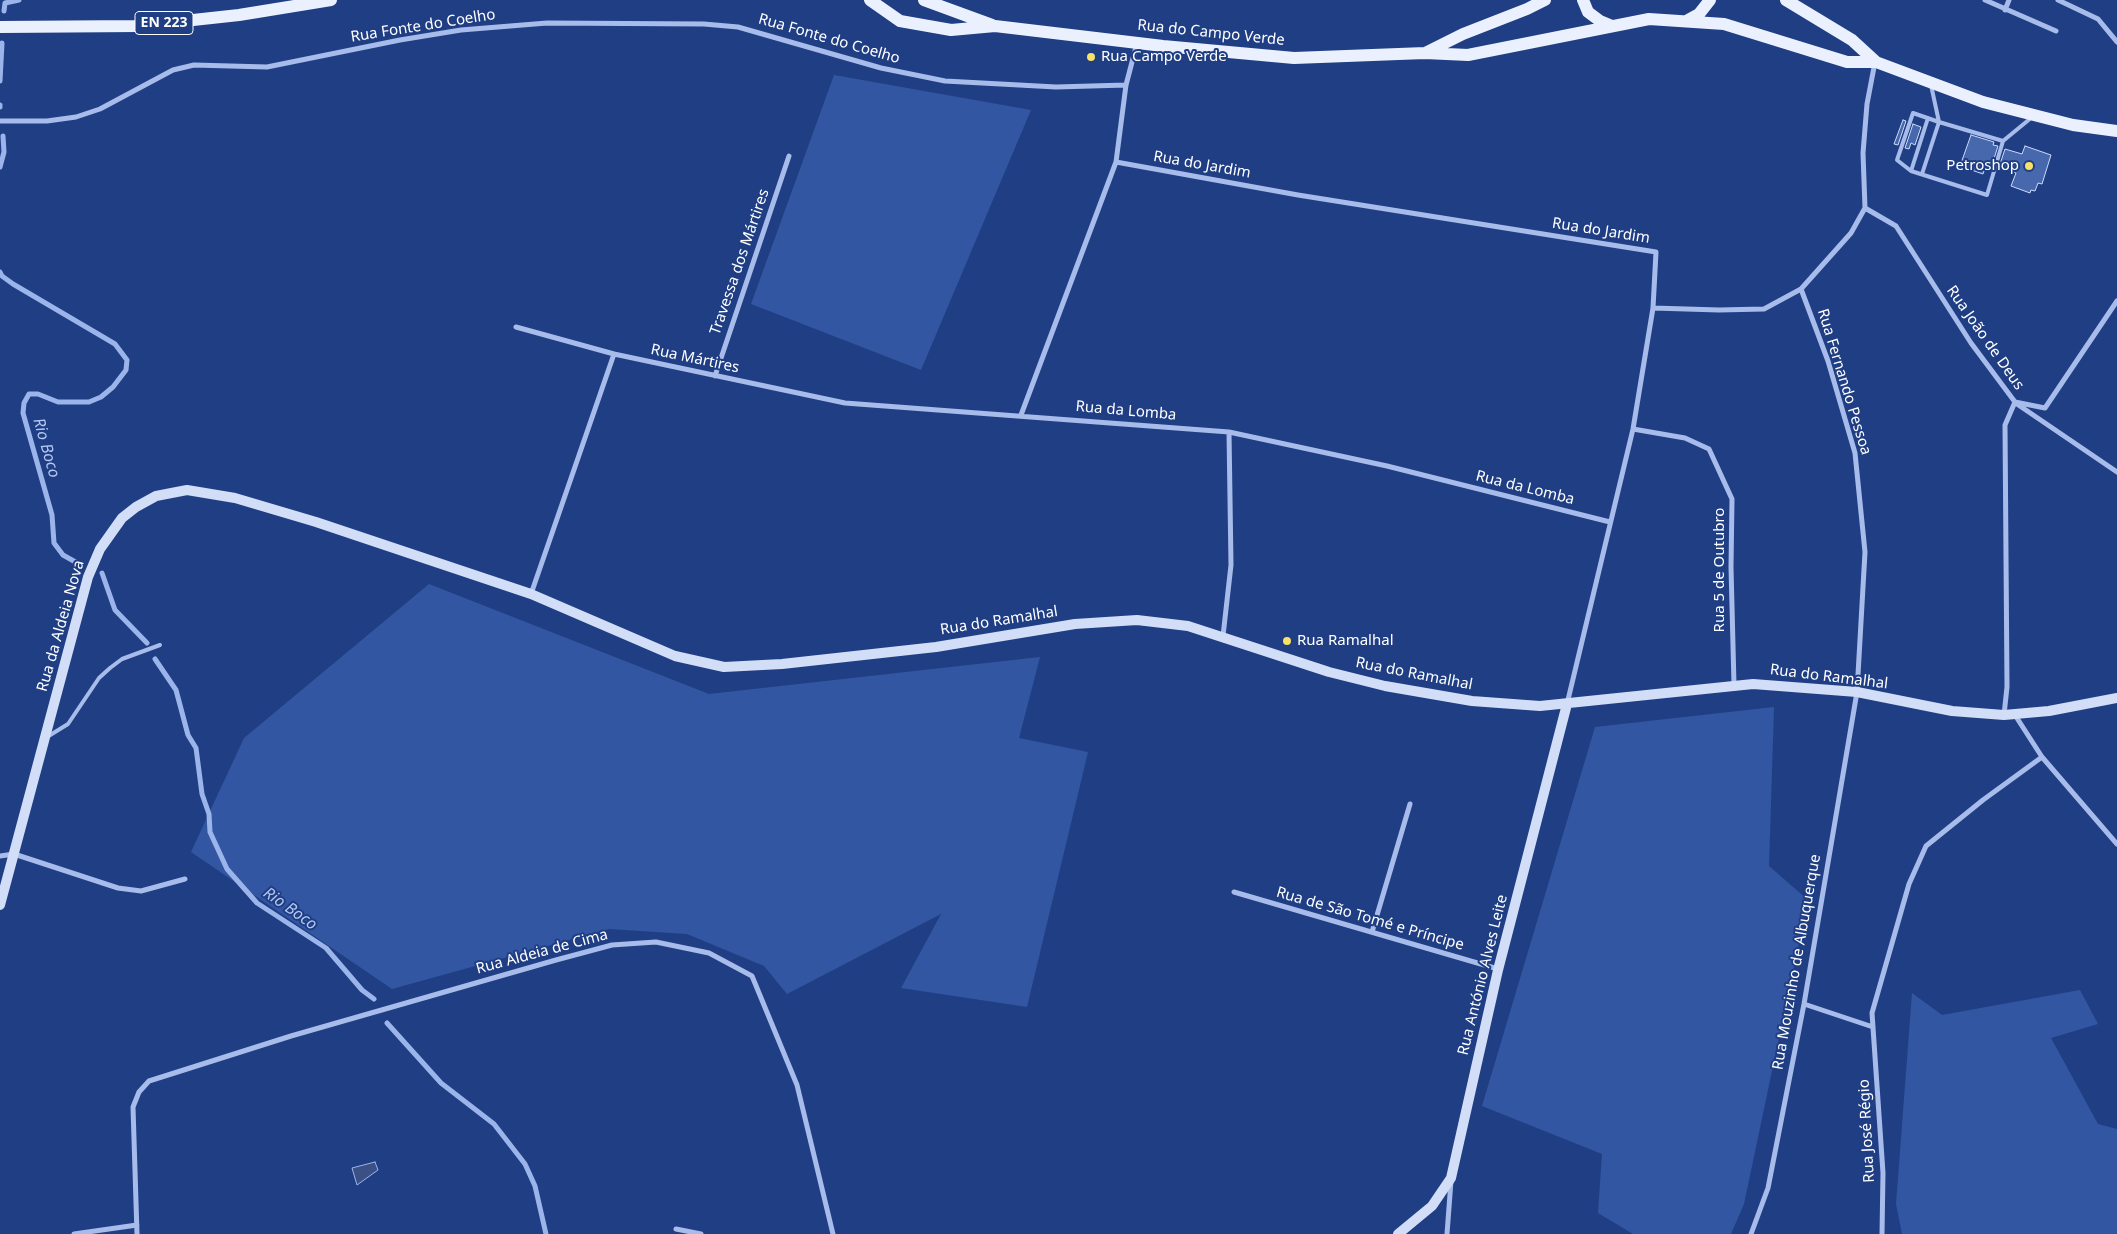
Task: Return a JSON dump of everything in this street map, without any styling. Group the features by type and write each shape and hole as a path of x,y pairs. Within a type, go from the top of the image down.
{"main road":[{"name":"EN 223","path":"0,27 138,26 239,16 329,0"},
{"name":"Rua do Campo Verde","path":"870,0 900,21 951,30 995,26 1137,43 1294,58 1425,53 1468,56 1649,19 1688,20 1724,24 1848,62 1876,62"},
{"name":"Rua do Campo Verde","path":"924,0 995,26"},
{"name":"Rua do Campo Verde","path":"1425,53 1463,34 1545,0"},
{"path":"1583,0 1588,12 1600,21 1612,26"},
{"path":"1688,20 1699,14 1710,0"},
{"path":"1786,0 1852,40 1876,62 1983,102 2073,125 2117,131"}],"street":[{"path":"1985,0 2056,31"},
{"path":"2005,10 2009,0"},
{"path":"2058,0 2098,19 2117,42"},
{"name":"Rua Fonte do Coelho","path":"0,121 47,121 76,117 100,109 172,70 194,66 267,67 400,40 461,30 547,23 704,24 738,27 881,68 945,81 1046,87 1126,85"},
{"path":"1022,415 1116,162 1126,85 1137,43"},
{"path":"1653,308 1764,309 1801,289 1851,233 1865,208 1863,153 1867,104 1876,62"},
{"name":"Travessa dos Mártires","path":"715,376 789,156"},
{"name":"Rua do Jardim","path":"1116,162 1298,195 1656,252 1653,308 1632,429 1567,704"},
{"name":"Rua João de Deus","path":"1865,208 1896,226 1971,343 2015,402 2004,425 2007,687 2004,715"},
{"name":"Rua Fernando Pessoa","path":"1801,289 1828,361 1855,454 1866,552 1857,692"},
{"path":"2015,402 2045,408 2117,301"},
{"name":"Rua Mártires","path":"516,326 614,354 845,403 1022,415"},
{"path":"531,594 614,354"},
{"path":"2015,402 2117,472"},
{"name":"Rua da Lomba","path":"1022,415 1229,432 1386,466 1610,522"},
{"name":"Rua 5 de Outubro","path":"1632,429 1685,438 1708,449 1732,499 1731,567 1734,685"},
{"path":"1222,636 1231,565 1229,432"},
{"name":"Rua da Aldeia Nova","path":"0,905 47,737 88,577 100,549 122,518 136,507 156,496 187,490 235,498 531,594"},
{"name":"Rua do Ramalhal","path":"531,594 675,656 724,666 782,664 936,647 1106,621 1159,622 1188,626 1329,672 1442,697 1540,706 1734,685 1778,684 1857,692 1952,711 2004,715 2049,711 2117,698"},
{"name":"Rua Mouzinho de Albuquerque","path":"1751,1234 1768,1188 1804,1004 1857,692"},
{"name":"Rua António Alves Leite","path":"1398,1234 1432,1206 1451,1178 1498,970 1567,704"},
{"path":"2015,714 2042,757 2117,844"},
{"name":"Rua José Régio","path":"1882,1234 1883,1173 1872,1014 1909,884 1926,846 1983,800 2042,757"},
{"path":"1372,932 1410,804"},
{"path":"0,856 14,854 118,888 141,891 185,879"},
{"name":"Rua de São Tomé e Príncipe","path":"1234,892 1498,970"},
{"name":"Rua Aldeia de Cima","path":"138,1224 133,1107 139,1092 149,1081 291,1036 612,945 656,942 709,953 752,976 797,1085 833,1234"},
{"path":"1804,1004 1873,1027"},
{"path":"1447,1234 1451,1178"},
{"path":"74,1234 138,1224 137,1234"},
{"path":"676,1229 701,1234"}],"lane":[{"path":"1922,174 1939,122 1930,83"},
{"path":"2003,141 1912,113 1897,160 1911,171 1987,195 2003,141 2035,115"},
{"path":"1911,171 1928,118"},
{"path":"47,737 68,724 95,683 110,668 122,659 160,645"}],"shaded area":[{"path":"834,75 1031,110 921,370 751,304"},
{"path":"429,584 709,694 1040,657 1019,738 1088,752 1027,1007 901,988 941,914 787,994 764,966 687,934 609,929 392,989 191,852 244,738"},
{"path":"1774,707 1769,866 1808,900 1744,1204 1731,1234 1633,1234 1598,1213 1602,1154 1482,1106 1595,727"},
{"path":"2080,990 2098,1024 2051,1038 2098,1124 2117,1129 2117,1234 1902,1234 1896,1204 1912,993 1942,1015"},
{"path":"375,1162 378,1170 357,1185 352,1168"}],"building":[{"path":"1903,120 1906,121 1898,145 1894,144"},
{"path":"1913,124 1921,127 1915,145 1911,143 1909,149 1905,148"},
{"path":"1971,135 1994,142 1993,145 1998,146 1992,165 1987,163 1983,174 1960,166"},
{"path":"2025,146 2051,155 2042,184 2038,183 2035,191 2031,190 2030,193 2011,186 2016,173 1999,167 2005,149 2022,154"}],"waterway":[{"name":"Rio Boco","path":"4,11 5,3 19,0"},
{"name":"Rio Boco","path":"0,81 2,43"},
{"name":"Rio Boco","path":"0,167 4,152 3,136"},
{"name":"Rio Boco","path":"0,272 2,276 13,284 115,344 127,360 126,370 113,387 101,397 89,402 58,402 38,394 29,394 24,403 23,413 52,515 54,543 63,555 79,564"},
{"name":"Rio Boco","path":"102,573 115,610 147,643"},
{"name":"Rio Boco","path":"155,659 176,690 188,735 196,748 202,794 209,814 210,832 227,869 257,903 326,948 362,990 374,999"},
{"name":"Rio Boco","path":"387,1023 441,1083 494,1124 525,1164 535,1186 546,1234"}],"place":[{"name":"Rua Campo Verde","path":"1091,57"},
{"name":"Petroshop","path":"2029,166"},
{"name":"Rua Ramalhal","path":"1287,641"}]}
